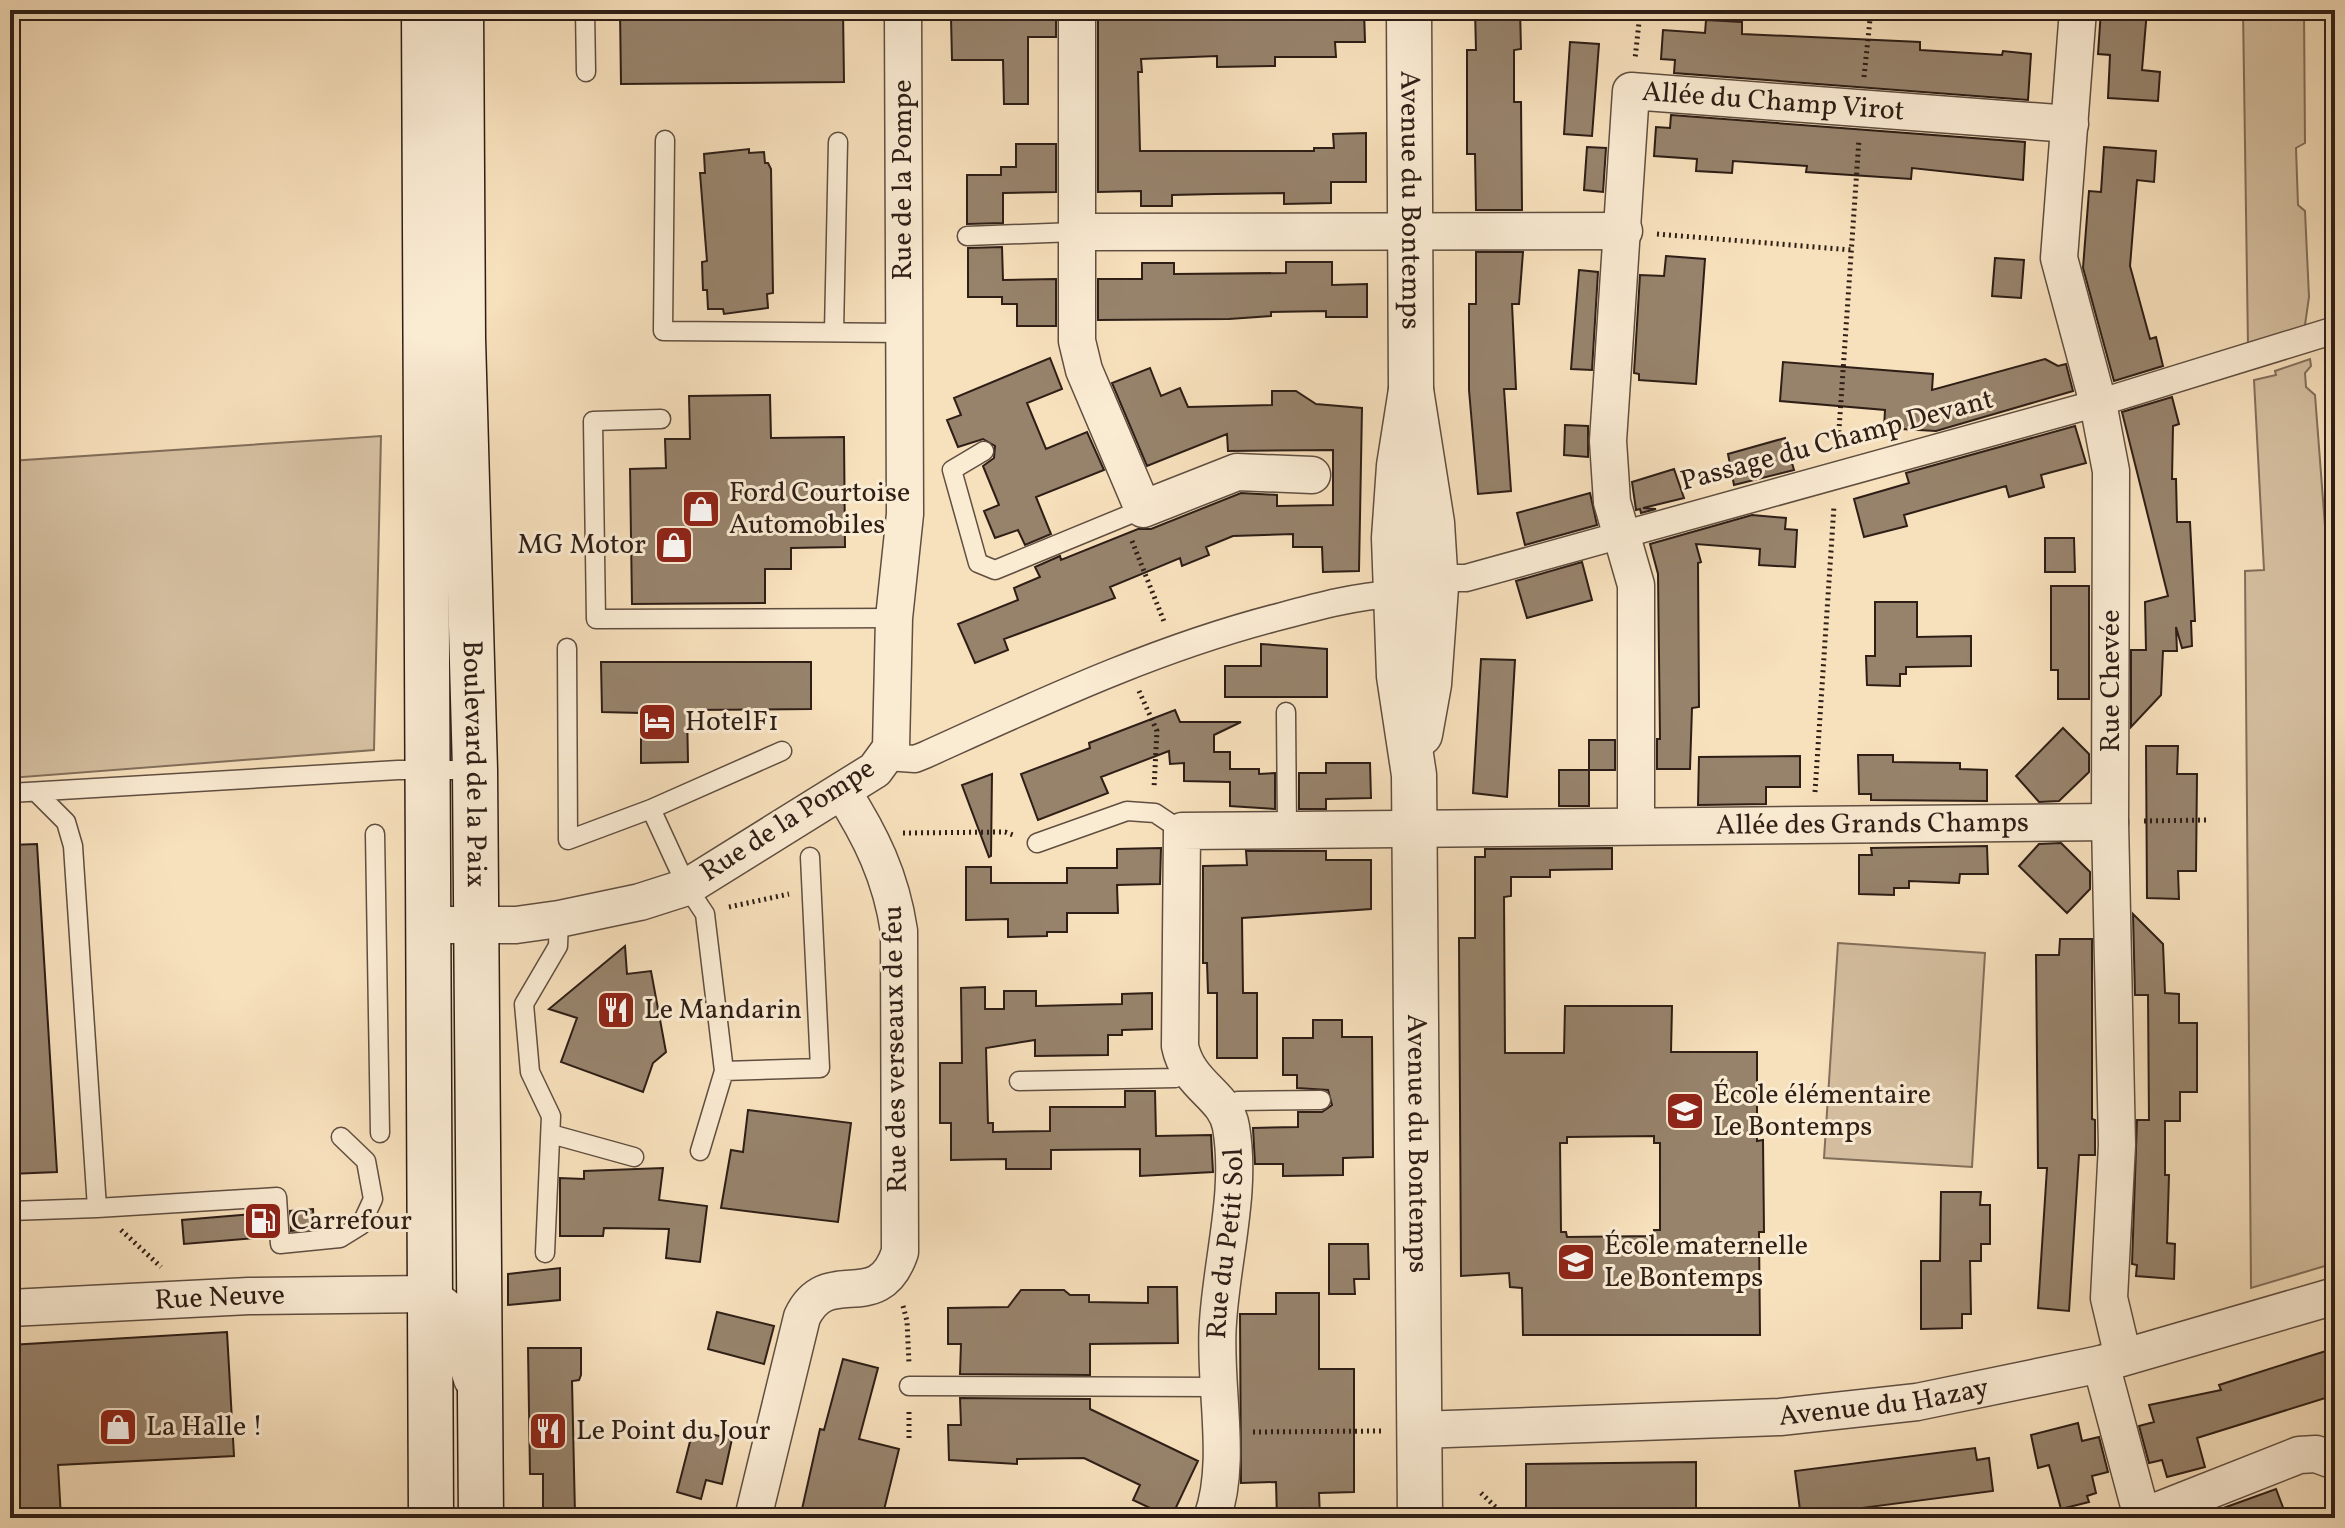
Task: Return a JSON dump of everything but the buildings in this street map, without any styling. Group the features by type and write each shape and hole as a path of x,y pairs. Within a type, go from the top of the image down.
{"main road":[{"name":"Boulevard de la Paix","path":"424,10 425,771 431,1518"},
{"name":"Boulevard de la Paix","path":"461,10 463,338 475,770 481,1518"},
{"name":"Avenue du Bontemps","path":"1409,10 1411,390 1432,523 1436,578 1429,684 1414,768"},
{"name":"Avenue du Bontemps","path":"1411,390 1396,491 1395,594 1399,676 1414,768 1404,1431 1420,1518"}],"street":[{"name":"Rue de la Pompe","path":"426,925 477,926 559,919 640,902 687,887 875,770 886,757 892,733 894,618 905,514 903,10"},
{"path":"1077,10 1077,341 1133,513 1237,472 1312,475"},
{"name":"Rue Chevée","path":"2078,10 2059,258 2098,403 2111,471 2110,822 2117,1145 2109,1298 2112,1360 2142,1517"},
{"name":"Allée du Champ Virot","path":"1623,533 1608,479 1631,91 2070,124"},
{"path":"1075,232 1624,231"},
{"name":"Passage du Champ Devant","path":"1436,578 1466,578 2098,403 2335,330"},
{"path":"1623,533 1636,585 1636,826"},
{"path":"886,757 915,759 1173,647 1344,599 1395,594"},
{"name":"Rue des verseaux de feu","path":"842,791 873,839 894,898 899,931 900,1252 892,1271"},
{"name":"Allée des Grands Champs","path":"1415,827 2110,822"},
{"path":"1188,1073 1180,1046 1182,831 1415,827"},
{"name":"Rue du Petit Sol","path":"1188,1073 1224,1109 1232,1128 1230,1233 1217,1325 1220,1432 1218,1495 1212,1518"},
{"path":"478,1240 461,1269 429,1294 450,1311 480,1402"},
{"path":"753,1518 802,1317 810,1301 826,1290 878,1285 892,1271"},
{"name":"Rue Neuve","path":"10,1308 249,1296 429,1294"},
{"name":"Avenue du Hazay","path":"1404,1431 1780,1417 1917,1402 2112,1360 2335,1296"},
{"path":"2142,1517 2299,1455 2324,1455 2335,1461"}],"lane":[{"path":"585,10 586,72"},
{"path":"665,140 663,331 904,333"},
{"path":"834,332 838,142"},
{"path":"967,236 1075,232"},
{"path":"661,419 593,421 596,619 894,618"},
{"path":"984,451 952,470 978,563 995,570 1133,513"},
{"path":"567,648 568,840 651,809 782,751"},
{"path":"1286,712 1287,828"},
{"path":"10,793 475,770"},
{"path":"36,792 66,822 73,846 97,1208"},
{"path":"651,809 687,887 705,914 724,1071 700,1151"},
{"path":"1037,843 1112,815 1145,811 1155,813 1182,831"},
{"path":"375,834 380,1133"},
{"path":"724,1071 820,1068 810,857"},
{"path":"545,1253 551,1116 530,1072 524,1004 558,946 559,919"},
{"path":"1019,1081 1175,1078 1188,1073"},
{"path":"1224,1109 1238,1101 1321,1100"},
{"path":"551,1134 634,1157"},
{"path":"10,1211 277,1197 280,1244 340,1238 361,1225 373,1199 366,1161 341,1137"},
{"path":"909,1386 1217,1387"}],"path":[{"path":"1628,10 1640,13 1631,91"},
{"path":"1813,825 1861,109 1871,10"},
{"path":"1624,231 1852,250"},
{"path":"1133,513 1173,647"},
{"path":"1126,665 1157,731 1157,781 1145,811"},
{"path":"2110,822 2207,820"},
{"path":"901,833 1005,832 1037,843"},
{"path":"97,1208 163,1270"},
{"path":"892,1271 907,1321 909,1438"},
{"path":"1220,1432 1404,1431"},
{"path":"1481,1493 1507,1518"}],"shaded area":[{"path":"2243,10 2304,10 2305,143 2296,148 2298,205 2305,211 2309,297 2304,332 2248,346"},
{"path":"2310,359 2311,366 2305,373 2306,387 2315,395 2335,657 2335,1263 2251,1288 2245,571 2264,570 2254,380 2276,375 2275,371"},
{"path":"381,436 374,750 10,778 10,461"},
{"path":"1838,943 1985,953 1972,1167 1824,1158"}],"railway":[{"path":"2329,10 2335,303"}],"place":[{"name":"Ford Courtoise Automobiles","path":"701,509"},
{"name":"MG Motor","path":"674,545"},
{"name":"HotelF1","path":"657,722"},
{"name":"Le Mandarin","path":"616,1010"},
{"name":"École élémentaire Le Bontemps","path":"1685,1111"},
{"name":"Carrefour","path":"263,1221"},
{"name":"École maternelle Le Bontemps","path":"1576,1262"},
{"name":"La Halle !","path":"118,1427"},
{"name":"Le Point du Jour","path":"548,1431"}]}
